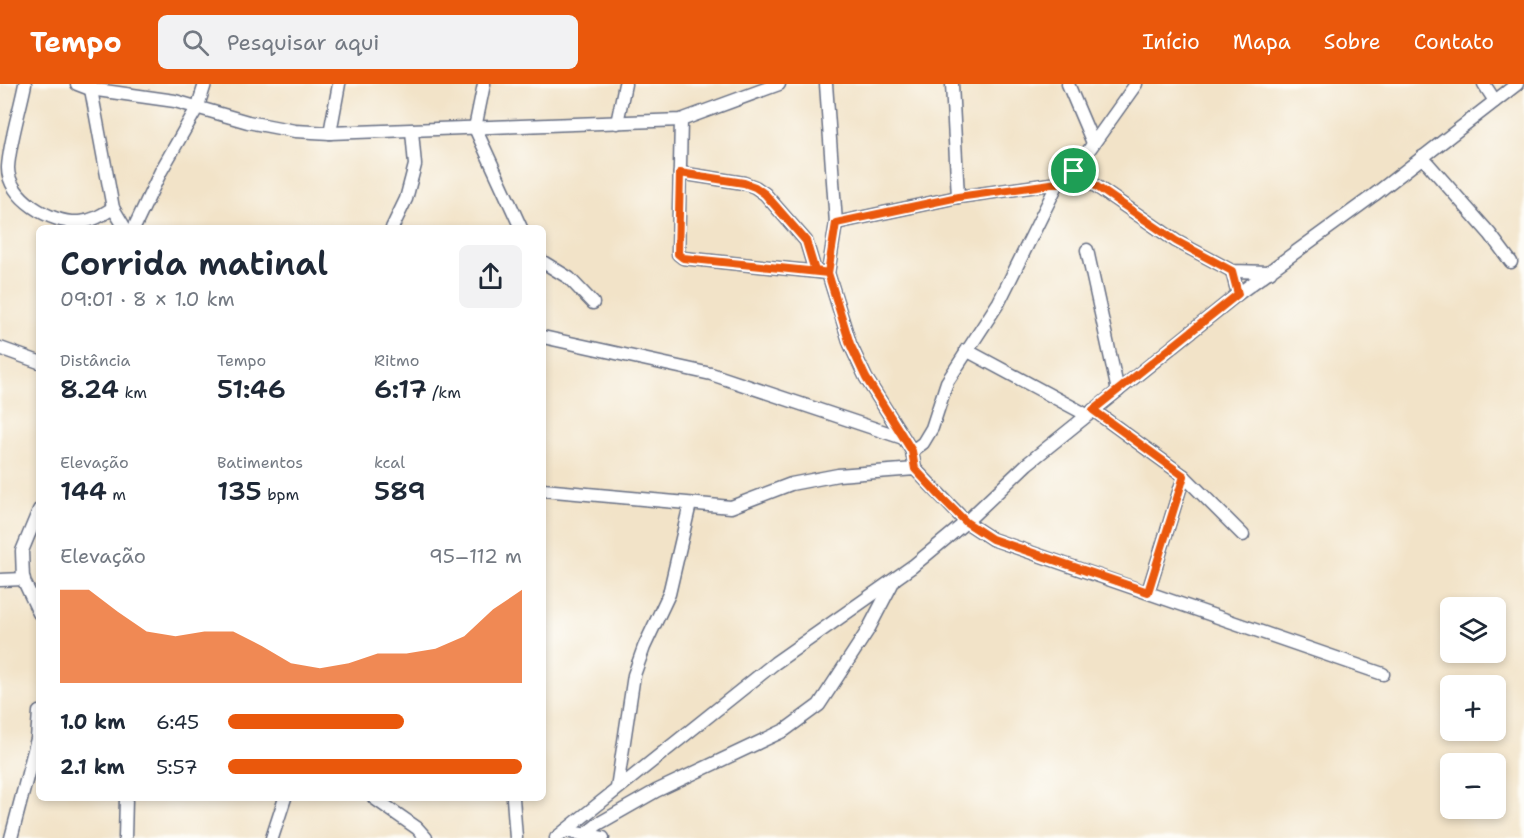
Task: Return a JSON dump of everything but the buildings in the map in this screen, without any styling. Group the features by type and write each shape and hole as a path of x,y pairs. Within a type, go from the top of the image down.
{"street":[{"path":"25,84 8,168 22,198 38,210 61,220 79,222 98,218 113,208"},
{"path":"77,84 198,106 248,122 295,131 330,133 681,120 779,84"},
{"path":"135,225 161,171 198,106 205,84"},
{"path":"330,133 339,84"},
{"path":"484,84 475,128 520,225"},
{"path":"617,123 625,84"},
{"path":"821,272 836,223 826,84"},
{"path":"952,84 958,197"},
{"path":"1068,84 1093,143"},
{"path":"912,451 923,443 932,428 947,381 999,302 1058,183 1074,171 1136,84"},
{"path":"1484,84 1495,101"},
{"path":"560,834 775,663 894,579 966,522 1027,464 1090,412 1238,294 1422,157 1495,101 1512,85"},
{"path":"90,86 113,208 123,225"},
{"path":"681,120 678,254 683,258 821,272"},
{"path":"393,225 406,199 415,165 412,131"},
{"path":"1422,157 1490,234 1511,262"},
{"path":"1074,171 1176,241 1232,271 1270,272"},
{"path":"680,173 744,183 755,187 765,194 806,241 862,370 912,451 915,469 966,522 992,539 1012,547 1050,558 1383,674"},
{"path":"0,183 16,187"},
{"path":"836,223 958,197 1058,183"},
{"path":"1087,250 1118,391"},
{"path":"546,264 569,278 592,303"},
{"path":"1232,271 1238,294"},
{"path":"546,338 711,374 903,438"},
{"path":"0,348 36,361"},
{"path":"966,350 1090,412 1184,476 1243,535"},
{"path":"546,490 731,507 791,484 838,475 915,469"},
{"path":"1148,592 1184,476"},
{"path":"617,788 634,675 644,647 669,594 690,504"},
{"path":"36,517 22,551 24,579 36,606"},
{"path":"0,580 24,579"},
{"path":"586,834 598,824 656,791 785,730 819,705 879,612 894,579"},
{"path":"11,838 36,746"},
{"path":"126,801 126,838"},
{"path":"272,838 284,801"},
{"path":"378,801 417,828 426,838"},
{"path":"513,801 516,838"},
{"path":"560,834 586,834 603,838"}],"route":[{"path":"1074,171 1058,183 958,197 836,223 828,273 683,258 678,254 680,173 744,183 765,194 806,241 815,271 828,273 850,344 866,378 912,451 915,469 940,496 966,522 992,539 1148,592 1184,476 1093,410 1238,294 1232,271 1176,241 1074,171"}]}
